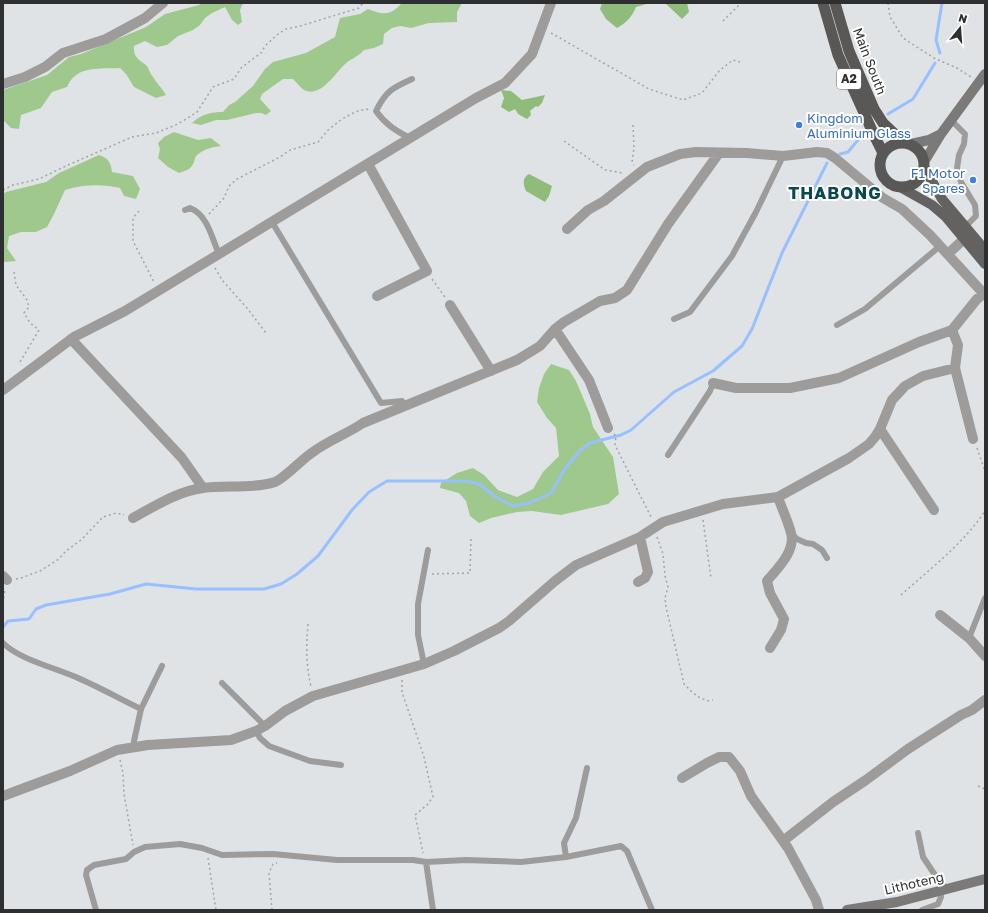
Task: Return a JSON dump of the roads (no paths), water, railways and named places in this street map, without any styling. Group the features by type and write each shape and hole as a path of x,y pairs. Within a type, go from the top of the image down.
{"highway":[{"name":"Main South","path":"822,3 838,55 883,153"},
{"name":"Main South","path":"835,3 849,51 874,109 883,122 907,143 920,151 924,164"},
{"path":"907,143 892,145 883,153 879,165 883,178 893,186 907,187 919,180 923,174 924,164"}],"main road":[{"path":"924,164 941,134 982,78"},
{"path":"907,143 930,140 941,134"},
{"name":"Main South","path":"924,164 942,199 985,250"},
{"path":"900,187 932,205 985,264"},
{"name":"Lithoteng","path":"848,910 897,902 985,880"}],"street":[{"path":"3,84 25,77 45,67 63,53 106,39 145,18 163,3"},
{"path":"3,390 71,339 125,311 159,291 476,98 504,83 532,54 551,3"},
{"path":"567,229 588,210 604,201 646,167 680,154 747,153 783,156 817,152 827,153 883,198 902,209 948,254 984,293 977,299 952,330 919,342 839,378 790,388 736,388 713,383"},
{"path":"133,518 185,491 203,488 250,486 276,482 312,452 363,423 517,360 540,346 555,329 564,322 600,301 615,298 627,290 668,224 719,153"},
{"path":"368,164 427,271 377,296"},
{"path":"948,254 964,239"},
{"path":"450,305 491,371"},
{"path":"555,329 589,380 608,428"},
{"path":"952,330 958,345 955,368 973,439"},
{"path":"71,339 182,458 203,488"},
{"path":"3,796 70,771 117,750 134,748 148,744 231,740 260,729 285,711 313,696 424,664 454,651 510,621 576,564 640,537 663,522 723,504 778,497 849,458 869,444 880,429 892,400 905,386 923,376 955,368"},
{"path":"880,429 934,510"},
{"path":"770,648 781,630 784,619 770,593 766,582 784,560 790,548 792,534 778,497"},
{"path":"638,582 645,578 648,572 640,537"},
{"path":"940,615 969,638 985,656"},
{"path":"783,841 833,802 908,749 961,715 972,710 985,700"},
{"path":"682,778 719,757 729,757 740,771 750,796 788,848 820,910"}],"lane":[{"path":"410,138 394,131 382,120 376,111 383,98 394,88 412,79"},
{"path":"951,120 964,134 964,144 959,155 957,168 960,182 975,205 976,216 965,227"},
{"path":"674,319 690,312 732,256 756,212 783,156"},
{"path":"186,210 190,208 195,210 204,220 209,228 219,254"},
{"path":"272,222 381,403 402,401 406,405"},
{"path":"837,325 865,309 940,246"},
{"path":"668,455 713,383"},
{"path":"792,534 797,539 813,544 822,550 827,558"},
{"path":"424,664 418,635 418,604 428,550"},
{"path":"969,638 985,598"},
{"path":"3,643 14,651 36,662 78,678 141,709"},
{"path":"134,748 134,741 141,709 162,666"},
{"path":"222,684 260,729 260,738 269,746 310,761 341,765"},
{"path":"566,857 564,843 576,818 587,768"},
{"path":"918,833 923,857 944,890 935,910"},
{"path":"96,910 86,875 87,870 94,865 126,859 134,852 145,847 180,844 208,850 222,855 286,855 337,860 413,860 426,862 466,860 521,862 566,857 621,846 627,851 652,910"},
{"path":"426,862 433,910"},
{"path":"922,910 938,904"}],"waterway":[{"path":"940,53 936,40 942,3"},
{"path":"888,114 913,99 935,63"},
{"path":"840,154 848,152 862,135"},
{"path":"3,627 8,621 29,619 36,609 46,605 110,594 146,584 196,589 264,589 281,584 297,574 318,556 352,510 369,492 387,481 466,481 479,484 496,497 513,506 529,503 551,493 566,467 580,451 590,443 621,435 631,430 674,392 713,371 742,346 752,329 782,253 827,163"}],"place":[{"name":"Kingdom Aluminium Glass","path":"799,125"},
{"name":"F1 Motor Spares","path":"973,180"}],"district":[{"name":"THABONG","path":"835,193"}]}
